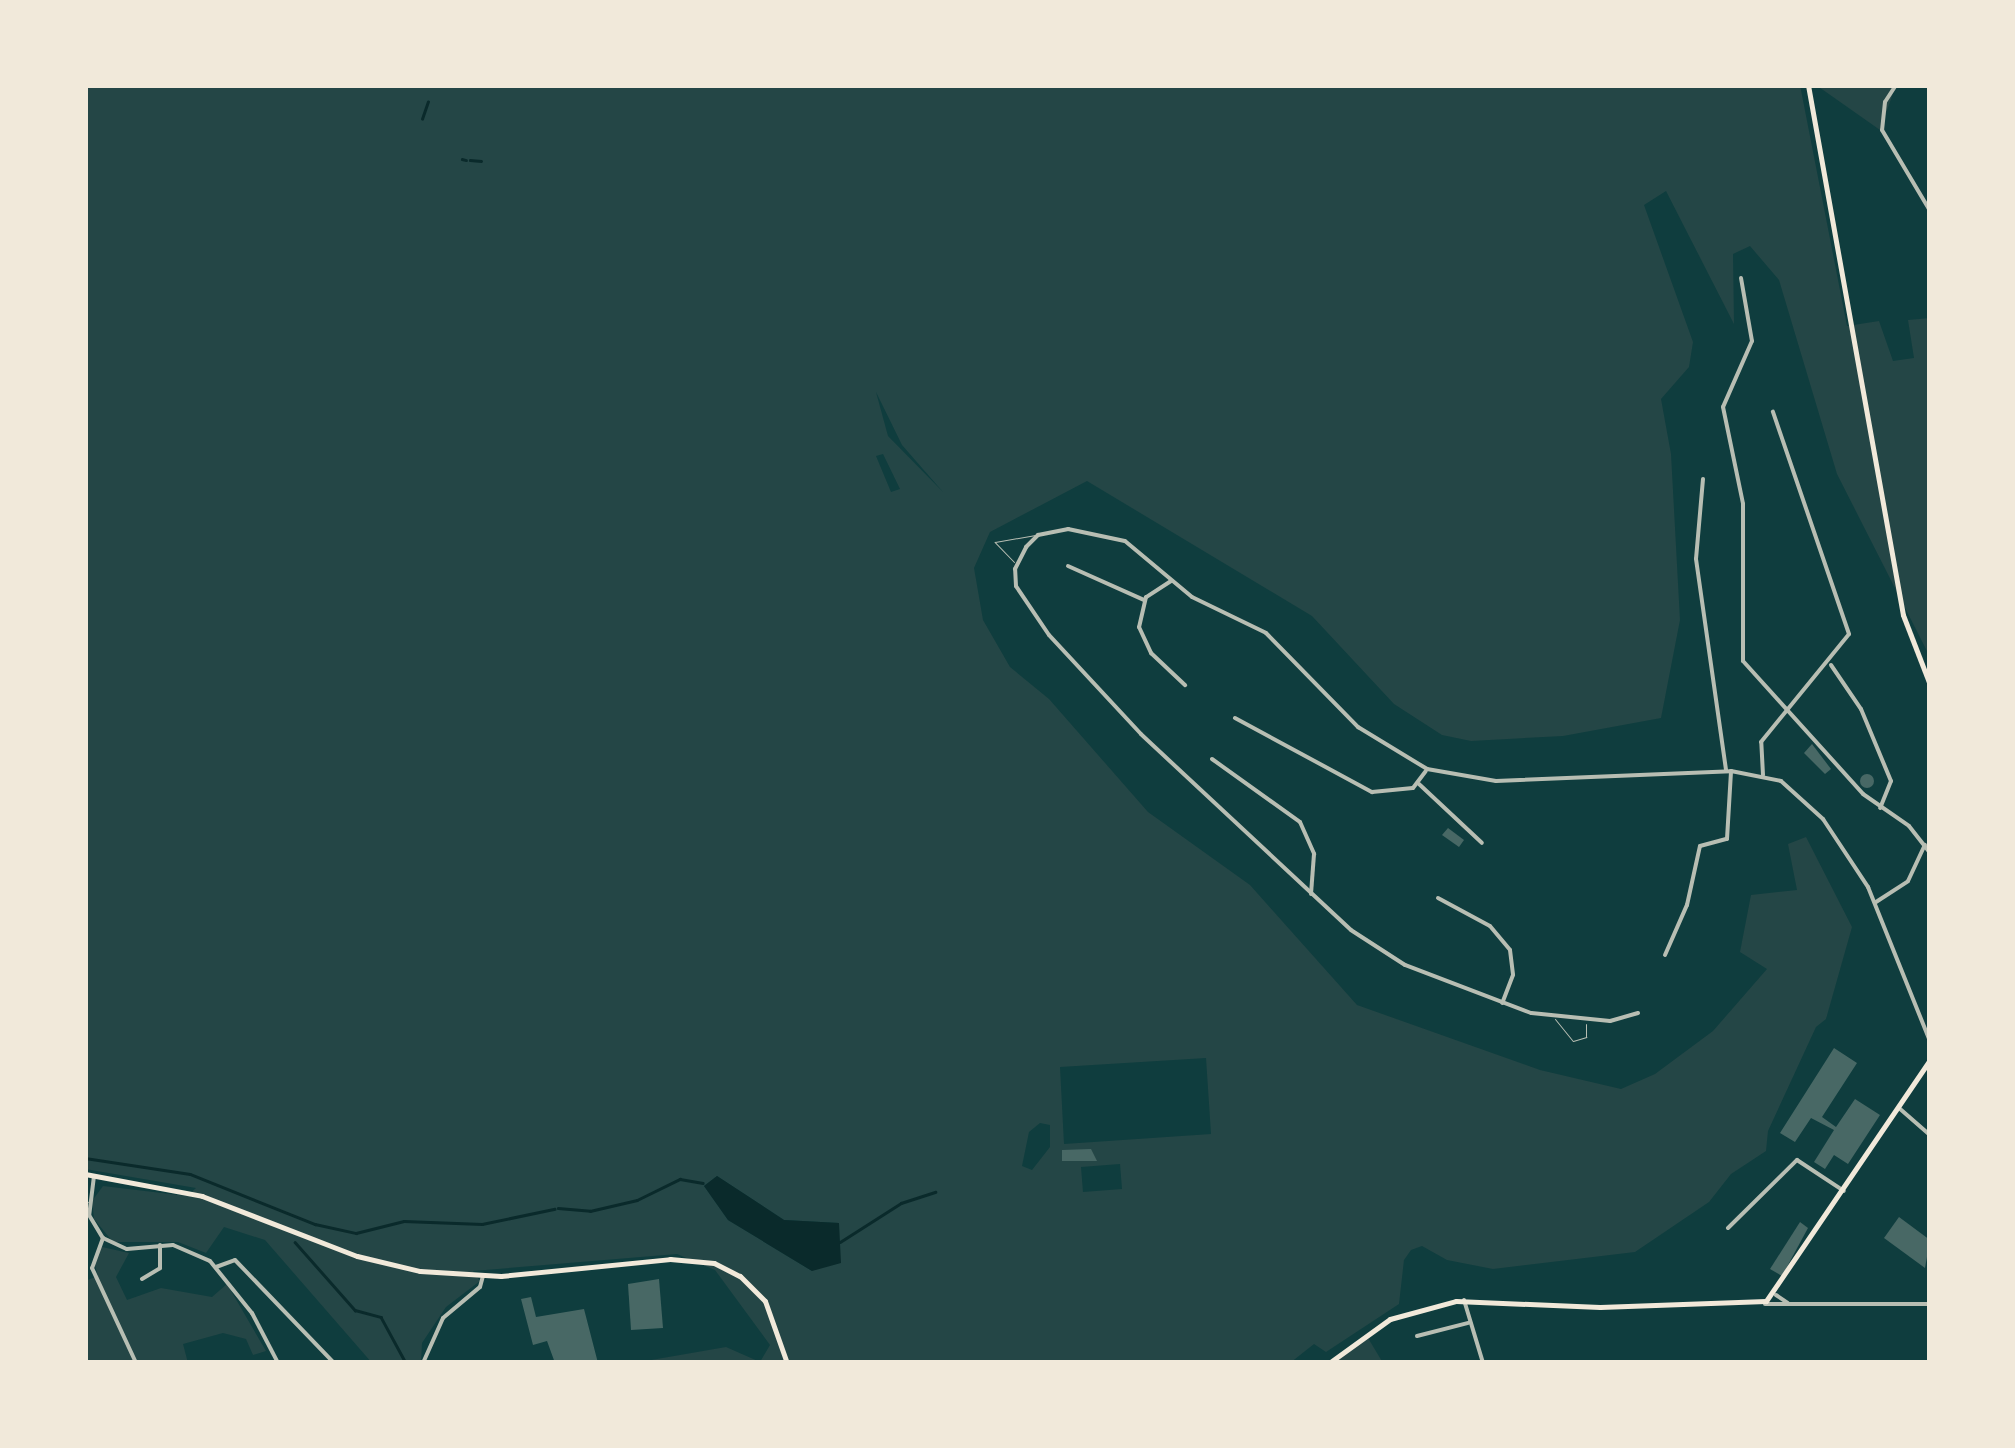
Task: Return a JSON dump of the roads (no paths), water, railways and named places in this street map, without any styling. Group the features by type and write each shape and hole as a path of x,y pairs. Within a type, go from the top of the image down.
{"main road":[{"path":"1808,85 1903,615 1930,685"},
{"path":"1329,1363 1390,1319 1464,1300 1598,1307 1761,1304 1776,1295 1930,1060"},
{"path":"85,1174 218,1200 377,1262 483,1276 670,1259 714,1264 740,1276 764,1300 788,1363"}],"street":[{"path":"1896,85 1881,121 1890,148 1930,211"},
{"path":"1740,278 1752,341 1723,407 1744,504 1742,656 1748,671 1790,710 1880,808 1930,853"},
{"path":"1763,775 1760,744 1848,640 1847,619 1773,412"},
{"path":"1665,955 1688,905 1700,846 1727,839 1728,771 1696,559 1703,478"},
{"path":"1638,1012 1586,1020 1556,1018 1502,1004 1387,955 1311,894 1072,661 1022,599 1016,564 1038,536 1077,528 1116,537 1171,581 1266,632 1358,727 1427,769 1504,781 1728,771 1763,775 1787,785 1815,810 1874,902 1930,1041"},
{"path":"1068,566 1144,600"},
{"path":"1171,581 1144,600 1139,621 1146,646 1185,685"},
{"path":"1830,664 1861,710 1891,781 1880,808"},
{"path":"1235,718 1363,789 1390,794 1420,784 1427,769"},
{"path":"1212,759 1278,802 1306,830 1314,854 1311,894"},
{"path":"1420,784 1482,843"},
{"path":"1874,902 1908,881 1925,846"},
{"path":"1438,898 1485,922 1510,950 1513,975 1502,1004"},
{"path":"1899,1108 1930,1135"},
{"path":"1728,1228 1797,1160 1844,1191"},
{"path":"94,1176 87,1202 103,1238 127,1249 160,1245 191,1251 216,1266 258,1322 278,1363"},
{"path":"103,1238 92,1268 136,1363"},
{"path":"142,1279 160,1268 160,1245"},
{"path":"216,1266 235,1260 334,1363"},
{"path":"424,1363 443,1318 480,1286 483,1276"},
{"path":"1776,1295 1788,1304"},
{"path":"1464,1300 1468,1324 1483,1363"},
{"path":"1761,1304 1930,1304"},
{"path":"1417,1336 1468,1324"}],"lane":[{"path":"1016,564 995,542 1038,536"},
{"path":"1556,1018 1573,1041 1586,1036 1586,1020"}],"waterway":[{"path":"422,119 428,102"},
{"path":"462,159 466,160"},
{"path":"470,160 481,161"},
{"path":"85,1158 190,1174 315,1224 356,1233 404,1221 482,1224 554,1209"},
{"path":"558,1208 590,1211 637,1200 680,1179 703,1183"},
{"path":"840,1242 901,1203 935,1192"},
{"path":"295,1242 355,1310 381,1317 406,1363"}]}
